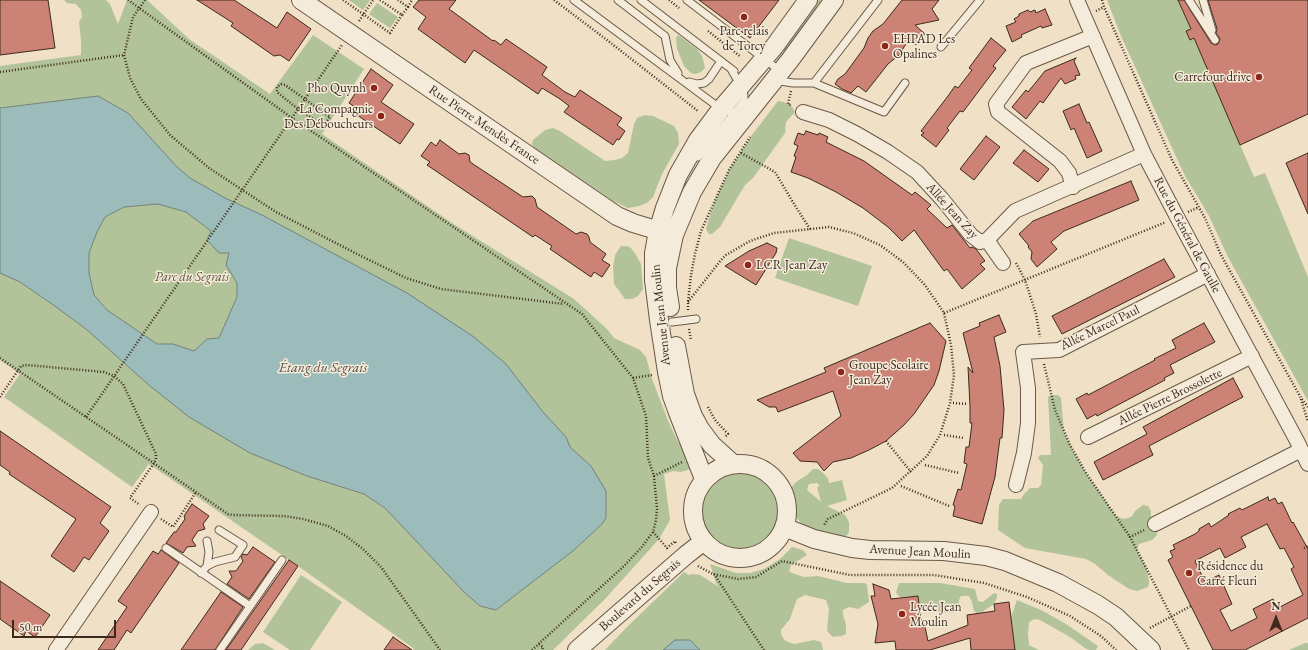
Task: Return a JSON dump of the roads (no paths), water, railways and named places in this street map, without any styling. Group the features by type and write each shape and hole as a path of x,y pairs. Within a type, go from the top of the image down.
{"street":[{"name":"Rue Pierre Mendès France","path":"301,0 617,216 633,223 668,228"},
{"name":"Avenue Jean Moulin","path":"704,479 677,410 667,372 654,280 654,253 716,152 733,113 744,82 774,47 808,0"},
{"name":"Avenue Jean Moulin","path":"732,464 712,445 700,429 693,416 685,394 679,368 686,321 667,288 668,228 665,208 678,175 698,140 782,78 834,0"},
{"name":"Rue du Général de Gaulle","path":"1077,0 1144,154 1302,450 1308,464"},
{"path":"1073,187 1069,173 1060,161 998,112 996,104 1026,63 1093,36"},
{"name":"Allée Jean Zay","path":"803,112 829,120 857,134 888,152 917,172 942,199 971,235 980,242 987,240 1016,211 1073,187 1144,154"},
{"path":"987,240 1009,261"},
{"name":"Allée Marcel Paul","path":"1016,485 1024,453 1028,423 1028,388 1023,352 1059,350 1208,274"},
{"name":"Allée Pierre Brossolette","path":"1088,437 1252,356"},
{"path":"1155,524 1302,450"},
{"path":"732,464 752,465 770,474 782,489 787,508 784,527 776,542 763,552 748,557 732,557 716,552 704,541 695,527 692,510 696,494 704,479 717,469 732,464"},
{"path":"56,650 150,512"},
{"name":"Avenue Jean Moulin","path":"784,527 814,539 852,548 870,550 944,551 986,556 1005,561 1058,583 1098,605 1116,617 1151,650"},
{"name":"Boulevard du Segrais","path":"577,650 704,541"}],"lane":[{"path":"574,0 683,80 733,113 709,142 692,166 678,194 672,211"},
{"path":"618,0 665,36 670,60 683,80 691,83 704,83 709,79 721,61"},
{"path":"641,0 721,61 744,82"},
{"path":"687,0 764,59 782,78 814,83 884,112 905,83"},
{"path":"814,83 878,0"},
{"path":"941,47 980,0"},
{"path":"1189,0 1215,40 1203,0"},
{"path":"201,573 207,566 224,559 235,557 243,545 219,530"},
{"path":"207,541 209,552 207,566"},
{"path":"166,548 250,606"},
{"path":"220,650 282,560"}],"water":[{"name":"Étang du Segrais","path":"98,96 128,113 176,166 190,178 225,198 262,215 407,293 474,337 506,364 543,412 566,437 570,447 591,466 606,491 606,518 602,524 574,550 496,610 480,606 465,593 385,508 364,494 307,476 250,453 189,417 150,386 86,329 20,282 0,273 0,108","holes":["158,204 186,212 211,231 207,240 219,253 229,253 226,265 237,283 237,297 219,338 207,339 194,351 173,344 157,344 107,310 94,295 89,273 89,253 97,232 105,217 124,207"]},
{"path":"675,640 690,640 700,650 663,650"}],"place":[{"name":"Parc relais de Torcy","path":"744,17"},
{"name":"EHPAD Les Opalines","path":"885,46"},
{"name":"Carrefour drive","path":"1259,77"},
{"name":"Pho Quynh","path":"374,88"},
{"name":"La Compagnie Des Déboucheurs","path":"381,116"},
{"name":"LCR Jean Zay","path":"748,265"},
{"name":"Groupe Scolaire Jean Zay","path":"841,372"},
{"name":"Résidence du Carré Fleuri","path":"1189,573"},
{"name":"Lycée Jean Moulin","path":"902,614"}],"park label":[{"name":"Parc du Segrais","path":"192,277"}]}
